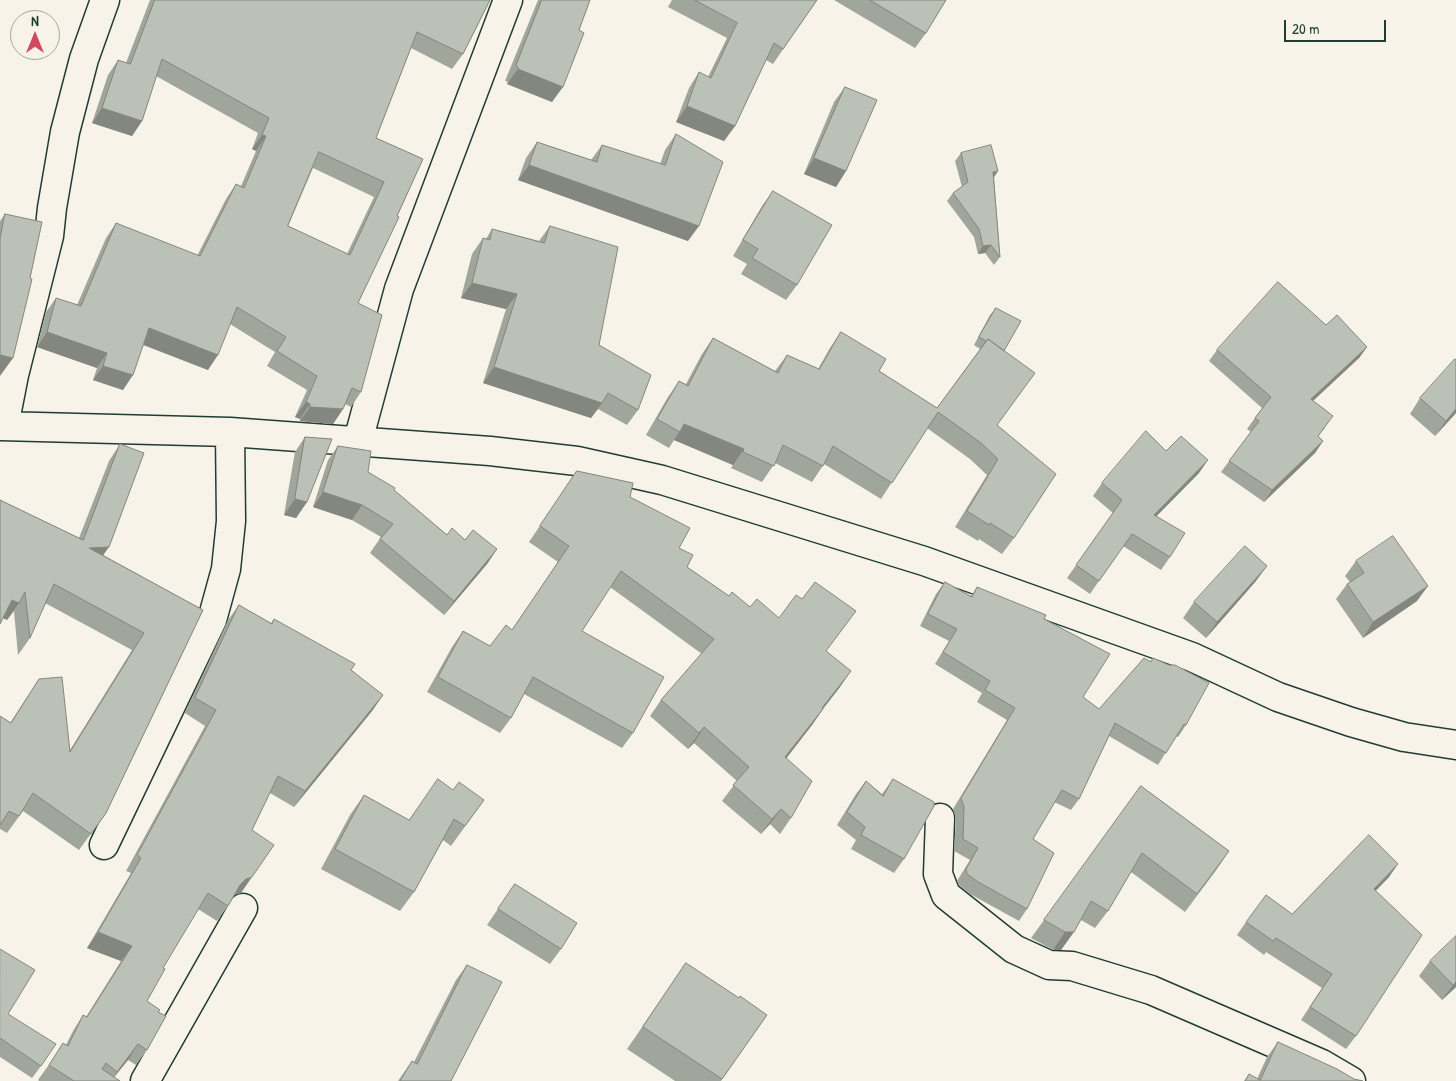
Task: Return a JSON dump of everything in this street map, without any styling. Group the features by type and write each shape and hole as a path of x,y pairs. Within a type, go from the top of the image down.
{"street":[{"path":"105,0 84,59 65,132 49,236 2,426 230,432 490,451 577,460 662,480 924,561 1192,657 1278,697 1351,722 1404,736 1456,745"},
{"path":"358,441 399,289 508,0"},
{"path":"104,845 212,620 226,569 231,521 230,432"},
{"path":"940,818 938,874 946,895 1014,949 1049,965 1072,966 1151,990 1322,1064 1351,1081"},
{"path":"145,1081 243,908"}],"building":[{"path":"155,0 490,0 463,54 417,32 376,138 423,159 397,216 399,217 358,303 382,315 361,392 352,388 343,409 310,407 310,404 306,402 317,376 277,351 286,337 237,307 218,355 149,328 133,375 103,366 107,353 47,332 56,298 81,306 116,223 200,256 236,184 244,188 266,136 262,135 269,118 162,59 142,121 102,108 118,60 130,64","holes":["319,152 384,182 350,255 288,226"]},
{"path":"542,0 590,0 579,30 584,33 563,87 518,69 516,66"},
{"path":"695,0 817,0 783,49 774,43 735,126 687,106 699,72 711,78 737,23"},
{"path":"870,0 946,0 926,33"},
{"path":"845,87 877,100 846,171 814,158"},
{"path":"676,134 723,162 699,226 529,165 537,142 597,162 602,145 665,165"},
{"path":"991,145 998,171 993,172 1000,257 991,245 983,246 979,229 953,193 968,182 961,153"},
{"path":"773,191 832,225 797,285 752,258 758,249 743,240"},
{"path":"5,214 42,222 30,278 32,279 13,358 0,355 0,239"},
{"path":"550,226 618,247 599,345 651,375 638,410 608,393 602,403 494,367 517,294 472,283 483,238 490,240 492,229 544,243"},
{"path":"1278,282 1326,325 1337,315 1367,347 1311,399 1333,416 1318,436 1323,441 1272,490 1229,461 1259,421 1255,418 1271,397 1217,350"},
{"path":"996,308 1021,321 1004,351 988,339 986,341 979,337"},
{"path":"841,332 886,359 879,371 937,408 988,339 1035,373 997,425 1056,474 1014,538 967,511 998,459 981,443 938,412 892,483 833,446 823,466 783,445 774,466 743,452 744,449 684,424 680,432 657,419 679,381 688,386 713,338 778,373 787,355 819,369"},
{"path":"1455,359 1456,409 1446,421 1420,398"},
{"path":"1146,431 1166,451 1181,436 1208,460 1154,515 1185,533 1170,557 1132,534 1099,581 1076,565 1122,500 1102,483"},
{"path":"305,437 332,439 307,502 295,499"},
{"path":"120,444 144,453 109,547 89,548 203,610 106,813 91,834 33,793 19,816 9,811 0,825 0,716 11,723 39,679 62,677 70,752 144,633 54,584 30,638 25,592 19,603 12,600 0,624 0,500 83,540"},
{"path":"338,446 371,451 368,472 395,488 394,490 447,535 452,528 465,540 473,530 497,549 454,601 380,539 393,524 362,505 323,492"},
{"path":"577,471 633,483 630,497 690,528 679,548 693,555 687,567 729,596 732,592 750,607 757,599 779,618 796,595 802,599 815,582 856,611 826,651 851,671 785,757 812,781 791,818 781,809 772,819 733,785 749,767 704,727 699,733 661,700 714,639 621,571 582,631 664,677 633,733 533,677 511,718 438,677 463,631 490,646 506,625 512,630 569,546 540,526"},
{"path":"1393,536 1428,586 1373,622 1347,584 1364,573 1356,561"},
{"path":"1245,546 1267,566 1217,622 1194,602"},
{"path":"945,582 972,597 977,587 1046,615 1044,619 1110,654 1083,697 1099,709 1144,658 1151,662 1153,658 1169,665 1175,665 1209,683 1186,725 1184,724 1166,753 1115,723 1079,799 1062,790 1033,839 1054,853 1027,909 967,874 966,869 978,848 963,839 964,807 961,798 1015,708 985,690 990,681 943,652 957,629 928,614"},
{"path":"239,605 272,624 274,619 355,664 351,670 383,695 305,791 278,776 252,830 274,845 252,877 246,879 240,885 228,906 208,893 163,968 165,969 147,1001 160,1010 158,1012 166,1016 147,1050 138,1044 117,1072 106,1063 102,1069 120,1081 74,1081 49,1065 63,1043 68,1046 83,1015 87,1017 132,946 98,932 141,858 137,855 216,710 195,698"},
{"path":"438,779 453,790 459,782 484,800 465,826 454,819 414,892 335,849 364,795 409,820"},
{"path":"893,779 934,802 934,806 904,859 861,835 865,827 847,812 866,781 883,796"},
{"path":"1141,786 1229,851 1197,894 1142,853 1108,911 1091,901 1074,932 1065,932 1044,920"},
{"path":"1369,835 1398,864 1374,889 1422,935 1356,1036 1310,1007 1332,974 1276,938 1273,941 1246,922 1266,895 1292,914"},
{"path":"515,884 577,923 561,949 498,909"},
{"path":"1456,936 1456,982 1453,985 1430,961"},
{"path":"0,949 35,970 8,1014 56,1044 41,1066 0,1038"},
{"path":"686,963 767,1015 722,1079 643,1027"},
{"path":"467,965 502,982 451,1081 400,1081 412,1061 417,1064"},
{"path":"1278,1042 1337,1069 1354,1079 1363,1081 1245,1081 1249,1074 1260,1080"}]}
